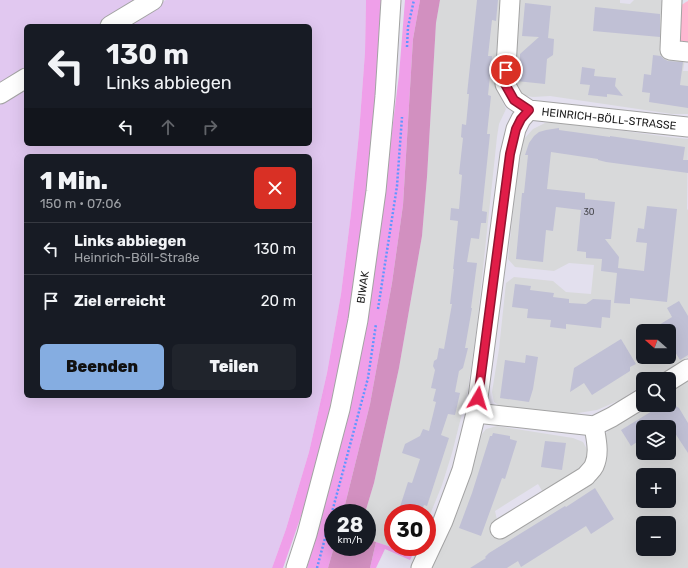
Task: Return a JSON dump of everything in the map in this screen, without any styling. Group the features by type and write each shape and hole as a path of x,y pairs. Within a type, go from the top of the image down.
{"street":[{"path":"113,24 153,0"},
{"name":"BIWAK","path":"296,568 307,534 340,409 358,320 376,191 385,96 391,0"},
{"name":"HEINRICH-BÖLL-STRASSE","path":"510,0 505,84 514,100 529,110 688,127"},
{"path":"672,0 670,50 688,52"},
{"path":"0,94 24,79"},
{"name":"HEINRICH-BÖLL-STRASSE","path":"421,568 443,521 462,470 476,413 510,154 516,129 521,119 529,110"},
{"path":"676,377 688,369"},
{"path":"476,413 594,426 636,402"},
{"path":"500,529 586,476 594,466 598,448 594,426"}],"shaded area":[{"path":"0,0 145,0 105,24 24,24 24,74 0,89"},
{"path":"166,0 366,0 365,52 359,133 341,294 327,373 309,452 286,529 272,568 0,568 0,100 24,85 24,146 312,146 312,24 126,24"},
{"path":"366,0 381,0 374,140 353,301 316,473 283,568 272,568 286,529 309,452 327,373 341,294 359,133 365,52"},
{"path":"405,0 420,0 413,39 403,205 392,283 370,404 345,504 324,504 343,429 371,298 399,75"},
{"path":"420,0 440,0 436,23 422,236 399,368 374,483 368,504 345,504 370,404 392,283 403,205 413,39"},
{"path":"440,0 505,0 497,81 498,92 506,109 499,124 497,137 477,325 468,390 452,453 434,504 384,504 384,545 376,542 376,504 368,504 374,483 399,368 422,236 436,23"},
{"path":"519,0 620,0 620,3 630,4 634,0 661,0 667,8 662,55 685,58 683,71 688,71 688,114 672,114 550,96 533,97 521,95 513,88"},
{"path":"688,1 688,47 681,45 676,32 680,6"},
{"path":"559,122 688,139 688,357 664,372 636,372 636,390 620,400 597,410 572,414 503,408 494,402 492,392 499,349 506,283 514,277 553,281 566,292 591,294 594,265 569,263 554,271 515,267 508,259 519,153 524,139 533,129 545,123"},
{"path":"688,380 688,568 432,568 452,526 470,477 482,434 486,429 497,426 573,438 583,442 589,453 588,463 544,494 538,484 495,511 497,520 491,527 498,539 588,483 604,435 610,429 637,412 676,412 676,388"},
{"path":"324,505 324,556 331,556 328,568 307,568"},
{"path":"376,542 384,545 384,551 376,568 370,568 373,556 376,556"},
{"path":"331,556 373,556 370,568 328,568"},
{"path":"401,556 412,556 410,560"}],"building":[{"path":"477,0 498,0 496,21 492,20 488,56 492,56 488,95 491,96 487,134 490,134 482,211 487,212 486,223 481,223 479,239 471,238 467,262 477,263 472,308 465,348 468,348 463,368 459,371 455,392 460,393 455,415 448,414 441,435 449,438 428,504 401,504 408,482 412,483 420,459 402,453 405,444 420,436 423,429 429,431 436,402 433,401 436,389 431,388 435,370 433,366 434,361 437,359 439,348 444,349 452,304 450,304 458,221 450,220 451,208 459,209 462,175 459,174 463,138 461,137 462,124 466,125 469,94 467,94"},
{"path":"525,3 551,6 548,38 554,39 553,55 547,59 545,84 516,81 516,76 520,72 520,54 539,37 522,36"},
{"path":"595,7 660,14 660,37 593,31"},
{"path":"653,55 661,56 668,61 683,62 680,85 688,86 688,108 649,102 650,93 642,92 644,74 651,75"},
{"path":"582,67 595,69 594,76 616,78 615,86 623,96 607,94 607,97 588,95 590,85 580,84"},
{"path":"559,128 559,130 685,147 683,160 688,160 688,173 606,162 598,159 551,152 547,189 585,193 585,199 615,202 611,239 605,239 619,257 618,268 644,271 647,243 636,242 638,228 644,229 647,206 677,209 667,302 630,298 630,304 614,303 617,273 601,271 602,259 586,258 586,252 577,251 581,210 556,207 553,231 546,230 543,262 516,259 522,193 524,193 528,155 525,155 529,143 539,132"},
{"path":"515,284 531,286 530,290 554,293 553,297 569,299 569,303 586,304 593,299 611,300 610,318 602,317 601,328 566,324 566,329 550,327 551,320 527,318 528,309 512,307"},
{"path":"679,301 688,316 688,355 680,360 676,353 676,324 660,324 672,317 667,308"},
{"path":"621,339 636,364 630,367 630,371 592,395 584,383 570,392 574,368"},
{"path":"526,355 538,357 533,389 529,402 500,398 505,360 525,363"},
{"path":"676,406 679,408 688,423 688,453 676,435 676,420 637,420 651,412 676,412"},
{"path":"636,421 636,443 631,446 621,430"},
{"path":"493,433 510,436 510,439 517,441 505,479 502,478 481,536 459,528 490,436 492,436"},
{"path":"545,441 566,443 562,470 541,467"},
{"path":"595,488 614,519 591,534 586,526 521,567 518,561 507,568 470,568 486,558 485,557 489,553"}],"route":[{"path":"478,398 510,154 516,129 521,119 529,110 514,100 505,84 506,70"}]}
